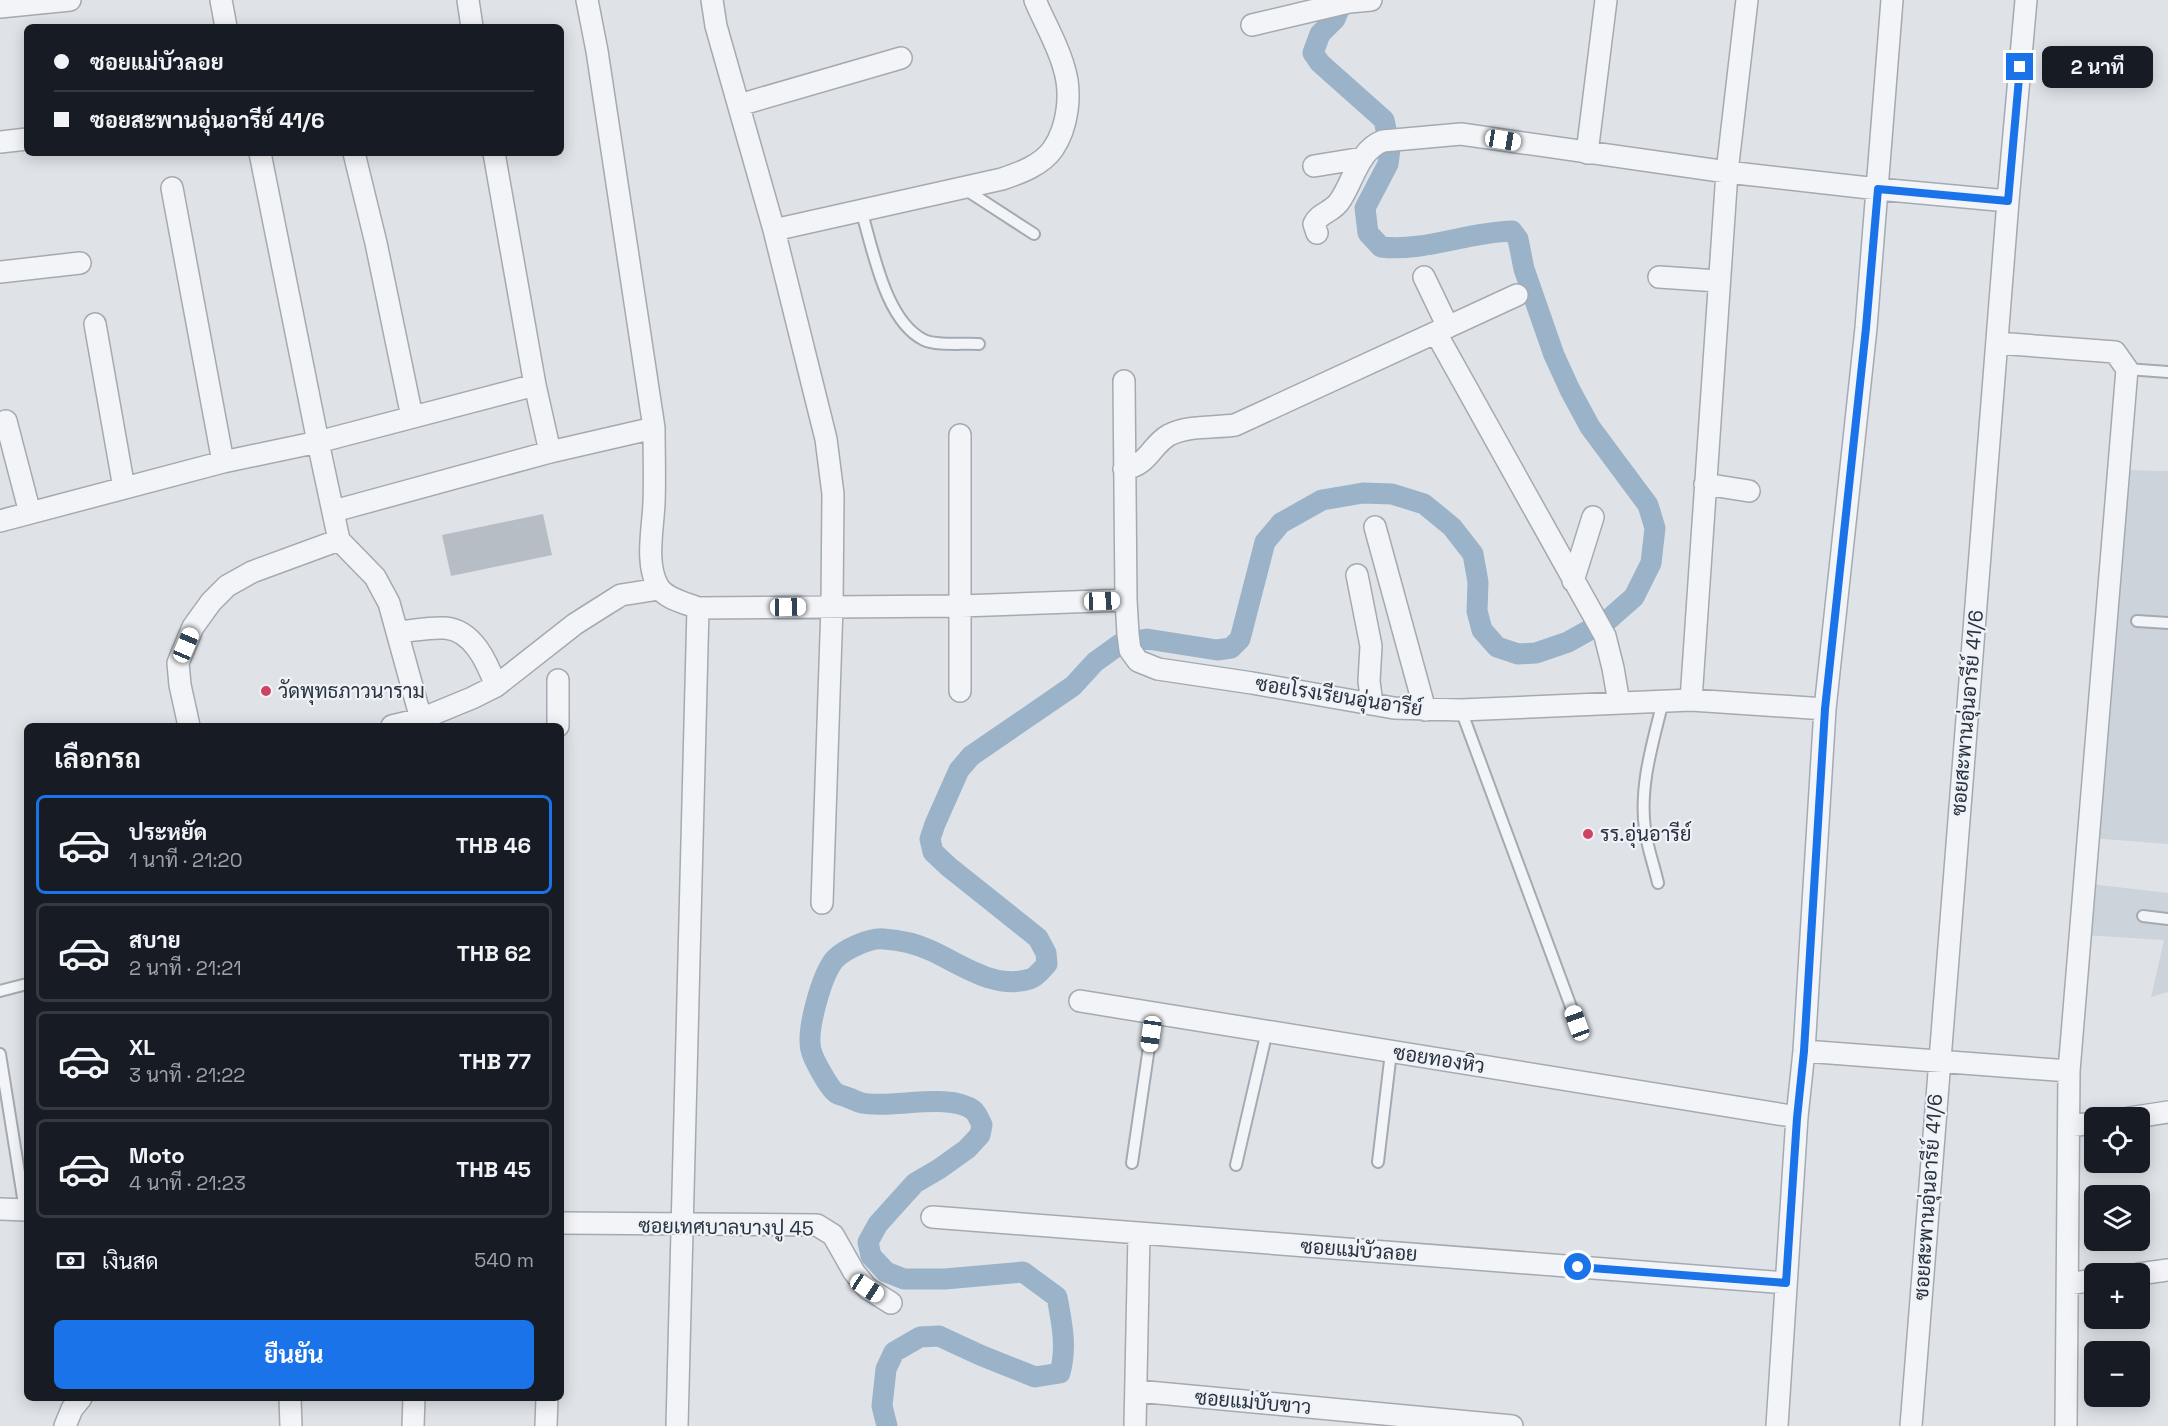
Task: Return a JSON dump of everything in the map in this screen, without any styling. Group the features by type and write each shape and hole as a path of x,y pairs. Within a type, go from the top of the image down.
{"street":[{"path":"0,7 70,0"},
{"path":"221,0 225,24"},
{"path":"468,0 472,24"},
{"path":"587,0 597,51 654,428 652,558 653,576 659,589 698,608 961,606 1125,600"},
{"path":"712,0 716,26 774,230 825,439 833,494 832,606 822,903"},
{"path":"774,230 1002,179 1026,171 1053,150 1063,128 1069,101 1065,69 1035,0"},
{"path":"1252,25 1371,0"},
{"path":"1587,153 1606,0"},
{"path":"1691,700 1718,281 1727,172 1747,0"},
{"path":"1777,1426 1797,1118 1804,1051 1825,709 1866,328 1892,0"},
{"name":"ซอยสะพานอุ่นอารีย์ 41/6","path":"1911,1426 1938,1062 2026,0"},
{"path":"739,105 901,58"},
{"path":"1317,233 1314,224 1317,217 1332,209 1340,201 1363,158 1375,144 1393,140 1461,134 1727,172 2008,201"},
{"path":"0,142 24,140"},
{"path":"261,156 339,540 375,578 389,603 421,719"},
{"path":"355,156 376,243 412,417"},
{"path":"495,156 535,385 550,452"},
{"path":"1314,166 1363,158"},
{"path":"172,188 223,462"},
{"path":"0,272 80,263"},
{"path":"1424,277 1442,330 1600,627 1613,668 1619,703"},
{"path":"1659,277 1718,281"},
{"path":"1124,469 1140,464 1168,435 1185,429 1235,426 1517,295"},
{"path":"95,324 124,488"},
{"path":"1997,343 2115,352 2127,369 2069,1071 2066,1426"},
{"name":"ซอยโรงเรียนอุ่นอารีย์","path":"1124,381 1125,600 1129,642 1138,661 1158,669 1372,704 1425,710 1691,700 1825,709"},
{"path":"0,521 223,462 318,442 535,385"},
{"path":"6,421 30,513"},
{"path":"334,511 550,452 654,428"},
{"path":"960,435 960,691"},
{"path":"1705,484 1749,491"},
{"path":"1574,581 1593,517"},
{"path":"1375,527 1425,710"},
{"path":"188,723 178,663 194,627 211,602 227,586 252,572 339,540"},
{"path":"1357,575 1371,646 1369,681 1372,704"},
{"path":"404,723 454,707 496,686 575,624 621,595 659,589"},
{"path":"677,1426 698,608"},
{"path":"397,632 446,628 463,634 477,647 489,667 496,686"},
{"path":"558,680 558,723"},
{"name":"ซอยทองหิว","path":"1080,1001 1797,1118"},
{"path":"1804,1051 2069,1071"},
{"path":"2150,1115 2168,1112"},
{"path":"2069,1126 2084,1124"},
{"path":"0,1209 24,1210"},
{"name":"ซอยแม่บัวลอย","path":"932,1217 1786,1283"},
{"name":"ซอยเทศบาลบางปู 45","path":"564,1223 681,1226 817,1225 833,1235 854,1272 867,1288 891,1303"},
{"path":"1135,1426 1140,1234"},
{"path":"2150,1272 2168,1270"},
{"path":"2068,1284 2084,1282"},
{"name":"ซอยแม่บับขาว","path":"1137,1391 1512,1426"},
{"path":"65,1426 72,1409 79,1401"},
{"path":"290,1401 291,1426"},
{"path":"412,1426 414,1401"},
{"path":"546,1426 547,1401"}],"lane":[{"path":"963,188 1034,234"},
{"path":"861,210 885,291 895,313 909,330 926,341 979,344"},
{"path":"2127,369 2168,372"},
{"path":"2137,621 2168,623"},
{"path":"1658,883 1645,829 1644,795 1647,771 1663,701"},
{"path":"1461,710 1577,1023"},
{"path":"2143,916 2168,919"},
{"path":"0,991 24,985"},
{"path":"1132,1163 1154,1013"},
{"path":"1236,1165 1267,1031"},
{"path":"1378,1162 1391,1052"},
{"path":"0,1054 24,1198"}],"shaded area":[{"path":"2120,470 2168,471 2168,844 2090,838"},
{"path":"2091,884 2168,893 2168,992 2151,997 2164,940 2083,935"}],"building":[{"path":"543,514 552,555 451,576 442,535"}],"waterway":[{"path":"887,1426 882,1406 886,1369 894,1352 920,1337 939,1336 1035,1377 1060,1373 1062,1364 1063,1335 1057,1297 1023,1272 945,1279 904,1279 886,1272 871,1256 868,1242 878,1224 915,1183 967,1149 980,1135 982,1125 974,1111 950,1102 888,1104 858,1102 837,1094 833,1090 811,1050 813,1016 820,989 830,966 839,955 865,942 884,939 915,944 979,974 1004,981 1017,982 1033,978 1047,964 1046,953 1038,938 933,852 930,839 935,824 959,770 971,756 1073,686 1095,662 1120,644 1147,639 1217,650 1231,648 1240,639 1265,542 1281,523 1322,500 1363,493 1392,494 1424,504 1452,527 1473,554 1478,582 1477,611 1482,630 1497,647 1518,654 1536,653 1568,642 1609,619 1634,597 1651,563 1655,528 1648,505 1590,427 1570,390 1554,355 1524,269 1518,239 1512,231 1397,248 1381,247 1368,233 1365,208 1388,164 1390,149 1384,120 1320,63 1313,53 1320,34 1335,19 1343,0"}],"place":[{"name":"วัดพุทธภาวนาราม","path":"266,691"},
{"name":"รร.อุ่นอารีย์","path":"1588,834"}],"route":[{"path":"1578,1267 1786,1283 1804,1051 1825,709 1866,328 1878,189 2008,201 2020,67"}]}
